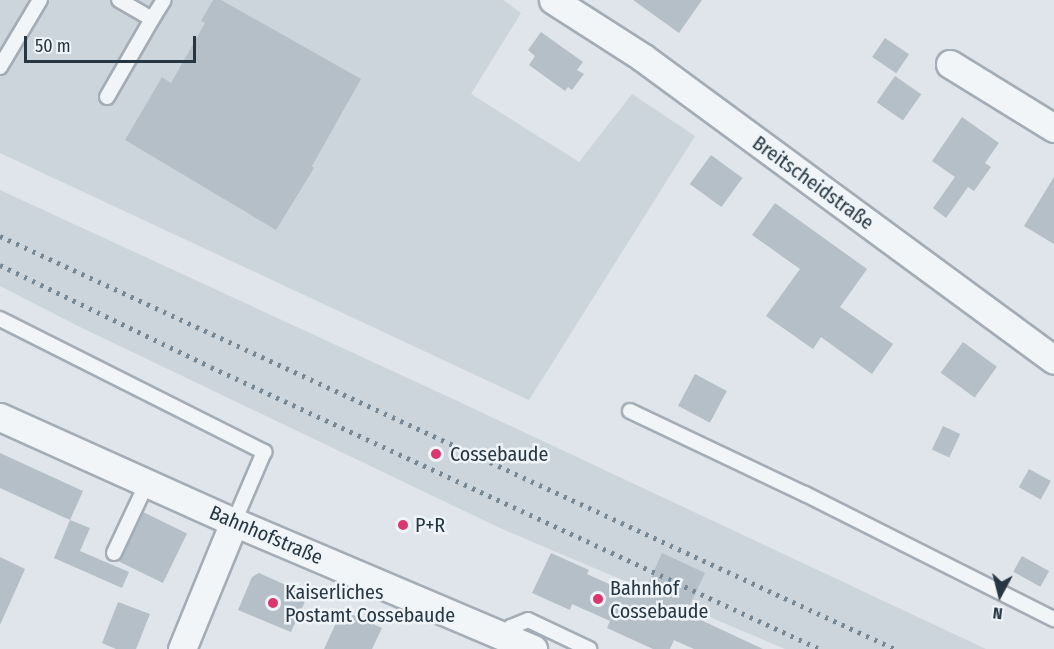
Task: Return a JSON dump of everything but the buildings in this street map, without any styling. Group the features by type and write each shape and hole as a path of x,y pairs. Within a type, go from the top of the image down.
{"street":[{"name":"Breitscheidstraße","path":"561,3 642,57 1054,360"},
{"path":"950,64 1054,128"},
{"name":"Bahnhofstraße","path":"0,417 500,642 533,649"},
{"path":"182,649 234,522"}],"lane":[{"path":"0,67 40,0"},
{"path":"119,0 152,19"},
{"path":"107,97 164,0"},
{"path":"0,319 264,452 234,522"},
{"path":"630,411 805,494 1054,619"},
{"path":"114,554 147,483"},
{"path":"500,642 511,627 528,620 583,648"}],"shaded area":[{"path":"0,0 503,0 521,13 471,94 579,162 632,94 695,136 529,400 0,153"},
{"path":"0,190 986,649 785,649 500,528 80,327 0,286"}],"railway":[{"path":"0,236 895,649"},
{"path":"0,265 211,367 820,649"}],"place":[{"name":"Cossebaude","path":"436,454"},
{"name":"P+R","path":"403,525"},
{"name":"Bahnhof Cossebaude","path":"598,599"},
{"name":"Kaiserliches Postamt Cossebaude","path":"273,603"}]}
